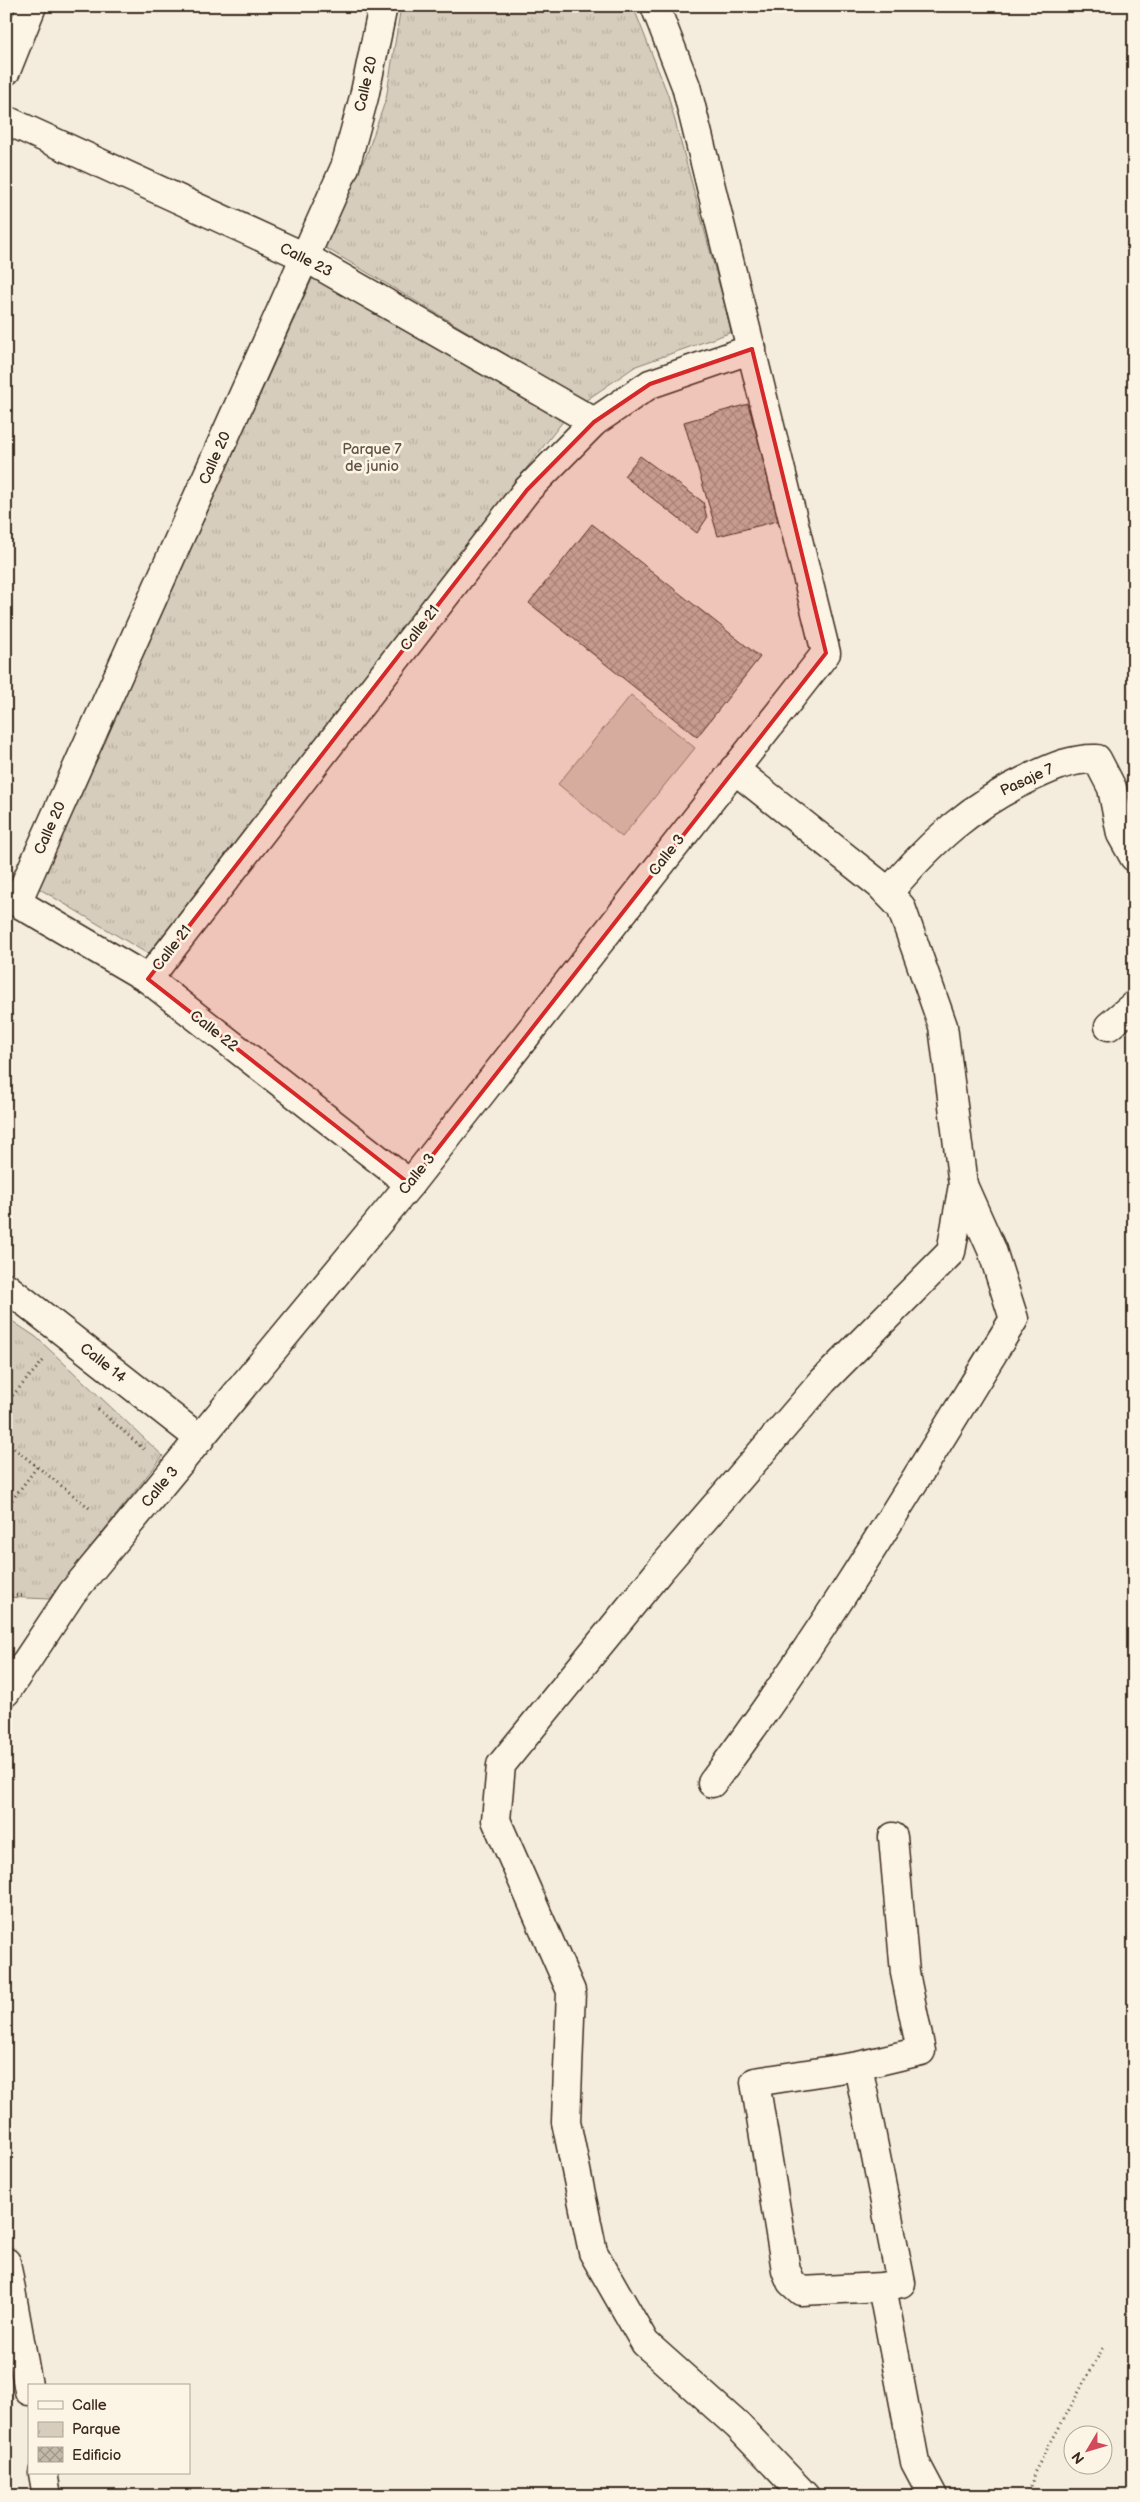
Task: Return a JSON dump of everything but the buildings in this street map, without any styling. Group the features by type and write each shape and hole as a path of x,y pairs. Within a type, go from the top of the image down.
{"street":[{"path":"6,70 32,6"},
{"name":"Calle 20","path":"12,898 345,167 364,97 383,6"},
{"path":"655,6 686,86 752,349"},
{"name":"Calle 23","path":"6,120 305,257 594,422"},
{"name":"Calle 21","path":"148,979 526,490 594,422 650,384 752,349"},
{"name":"Calle 3","path":"6,1692 59,1609 410,1184 826,653 752,349"},
{"name":"Pasaje 7","path":"888,893 934,841 968,813 999,792 1079,758 1097,759 1112,788 1122,834 1134,857"},
{"path":"712,1783 744,1739 882,1534 1014,1319 992,1250 963,1185 943,1026 901,907 888,893 734,769"},
{"name":"Calle 22","path":"12,898 148,979 410,1184"},
{"path":"1109,1026 1134,1005"},
{"path":"805,2496 738,2426 645,2343 593,2252 566,2122 570,1991 496,1820 501,1765 661,1569 823,1381 951,1252 963,1185"},
{"name":"Calle 14","path":"6,1287 200,1439"},
{"path":"858,2066 901,2283 882,2287 801,2291 791,2282 786,2270 755,2082 858,2066 921,2051 905,1973 893,1838"},
{"path":"6,2262 28,2385"},
{"path":"882,2287 915,2462 933,2496"},
{"path":"43,2474 47,2496"}],"path":[{"path":"36,1355 51,1368"},
{"path":"6,1403 43,1361"},
{"path":"95,1406 147,1452"},
{"path":"6,1442 99,1516"},
{"path":"6,1508 37,1467"},
{"path":"6,1595 32,1597"},
{"path":"1029,2496 1034,2473 1103,2348"}],"highlighted area":[{"path":"752,349 826,653 410,1184 148,979 527,490 594,422 650,384"}],"green space":[{"path":"401,6 633,6 668,95 732,332 636,366 585,401 324,247 366,156 386,99"},
{"name":"Parque 7 de junio","path":"313,277 564,420 148,954 38,888"},
{"path":"631,695 695,748 622,837 558,784"},
{"path":"6,1317 36,1337 163,1456 49,1599 6,1597"}]}
